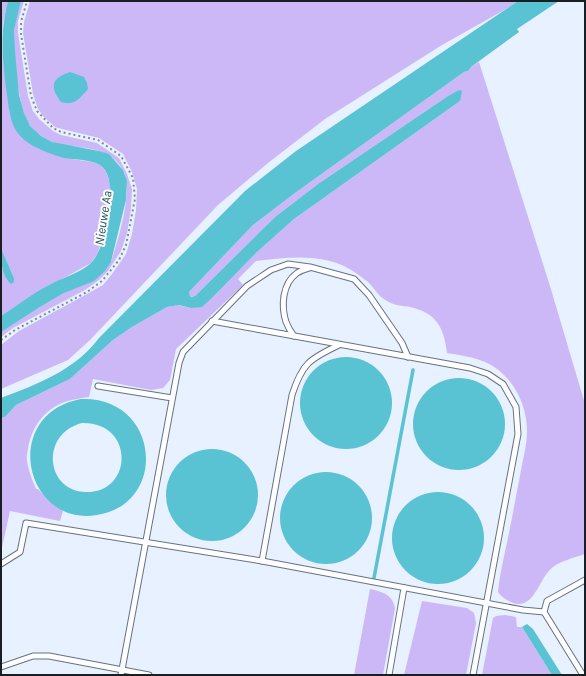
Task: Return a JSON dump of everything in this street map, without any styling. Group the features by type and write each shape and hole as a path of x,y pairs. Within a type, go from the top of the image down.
{"lane":[{"path":"121,672 172,398 179,363 183,352 247,286 271,270 288,264 310,267 354,279 369,295 402,343 408,357"},
{"path":"294,336 286,323 284,295 288,283 297,273 310,267"},
{"path":"212,321 470,368 488,374 503,384 516,407 518,434 473,675"},
{"path":"262,561 292,395 298,376 308,363 323,353 340,345"},
{"path":"98,386 172,398"},
{"path":"1,564 20,552 26,523 262,561 486,604 544,612"},
{"path":"584,675 544,612 547,601 585,580"},
{"path":"389,675 404,588"},
{"path":"1,667 33,656 49,656 121,672 149,675"}],"path":[{"path":"1,340 15,330 86,292 102,281 119,260 126,245 135,199 133,178 121,156 98,140 61,132 53,128 37,112 31,96 21,34 21,22 27,1"}],"shaded area":[{"path":"1,1 8,1 3,23 2,41 3,63 10,113 43,150 65,158 92,162 101,165 106,172 110,184 111,199 104,236 97,254 91,263 47,286 1,316 1,265 8,281 14,282 14,278 1,248"},
{"path":"21,1 24,1 18,21 18,33 28,96 33,111 39,119 53,131 61,135 97,143 119,158 132,189 131,209 127,233 121,251 108,271 99,280 85,290 13,328 1,337 1,332 5,329 111,262 124,215 127,189 123,170 109,155 100,151 52,142 40,135 30,126 22,107 19,94 14,52 15,23"},
{"path":"30,1 518,1 442,45 325,119 268,163 218,205 90,340 68,360 1,389 1,345 19,331 103,285 126,254 132,234 136,210 137,189 132,172 123,154 99,138 55,127 38,109 33,94 23,33 24,22"},
{"path":"479,62 550,286 585,404 585,554 564,561 553,567 527,602 520,604 513,603 501,596 498,592 500,577 527,437 524,410 516,390 495,367 471,357 447,353 444,336 438,323 427,313 387,301 379,295 368,282 345,266 320,259 307,258 281,258 256,261 238,279 243,285 176,349 170,380 163,388 151,390 93,379 89,397 60,404 41,418 33,432 28,448 27,458 29,471 36,489 38,489 49,501 63,511 60,521 10,511 1,552 1,418 5,417 16,405 70,379 113,340 167,307 178,305 191,308 202,306 215,295 257,252 294,219 460,101 445,98 318,184 275,217 194,297 190,296 189,292 253,225 295,193"},
{"path":"370,589 386,594 394,603 395,608 383,675 354,675"},
{"path":"422,601 467,608 474,613 476,623 466,675 404,675"},
{"path":"505,615 516,617 517,627 522,627 552,675 482,675 493,618 496,616"}],"water":[{"path":"8,1 21,1 14,30 15,51 19,95 24,113 30,126 41,136 52,142 109,154 123,170 127,181 126,200 111,262 105,271 94,281 64,293 1,332 1,316 41,289 80,271 90,264 99,251 103,241 111,202 111,191 108,178 100,165 87,161 64,158 41,150 25,140 14,127 8,103 3,55 5,12"},
{"path":"518,1 559,1 517,29 519,32 471,67 468,71 464,72 295,193 253,225 189,292 190,296 195,296 275,217 318,184 459,90 462,91 460,101 294,219 257,252 202,307 191,308 179,305 167,307 113,340 70,379 16,405 5,417 1,418 1,398 55,375 79,359 245,191 296,151"},
{"path":"70,72 84,77 88,89 76,101 70,103 61,102 55,91 54,83 59,77"},
{"path":"1,248 14,278 14,282 11,284 3,272"},
{"path":"346,357 364,361 378,371 388,385 392,403 388,421 378,435 364,445 346,449 328,445 314,435 304,421 300,403 304,385 314,371 328,361"},
{"path":"459,378 476,382 491,392 501,407 505,424 501,441 491,456 476,466 459,470 442,466 427,456 417,441 413,424 417,407 427,392 442,382"},
{"path":"81,399 107,403 127,414 140,431 146,452 144,473 136,492 120,507 97,515 72,514 52,504 38,488 31,467 31,445 39,425 55,409","holes":["82,423 99,426 112,433 119,444 122,457 120,470 113,481 102,489 87,492 73,490 63,483 56,474 53,462 54,450 59,439 68,429"]},
{"path":"212,449 229,453 244,463 254,478 258,495 254,512 244,527 229,537 212,541 195,537 180,527 170,512 166,495 170,478 180,463 195,453"},
{"path":"326,472 344,475 359,485 369,500 372,518 369,536 359,551 344,561 326,564 308,561 293,551 283,536 280,518 283,500 293,485 308,475"},
{"path":"438,492 456,495 471,505 481,520 484,538 481,556 471,571 456,581 438,584 420,581 405,571 395,556 392,538 395,520 405,505 420,495"},
{"path":"527,624 533,629 562,675 552,675 522,627"}],"waterway":[{"path":"374,578 413,370"}],"water label":[{"name":"Nieuwe Aa","path":"103,218"}]}
